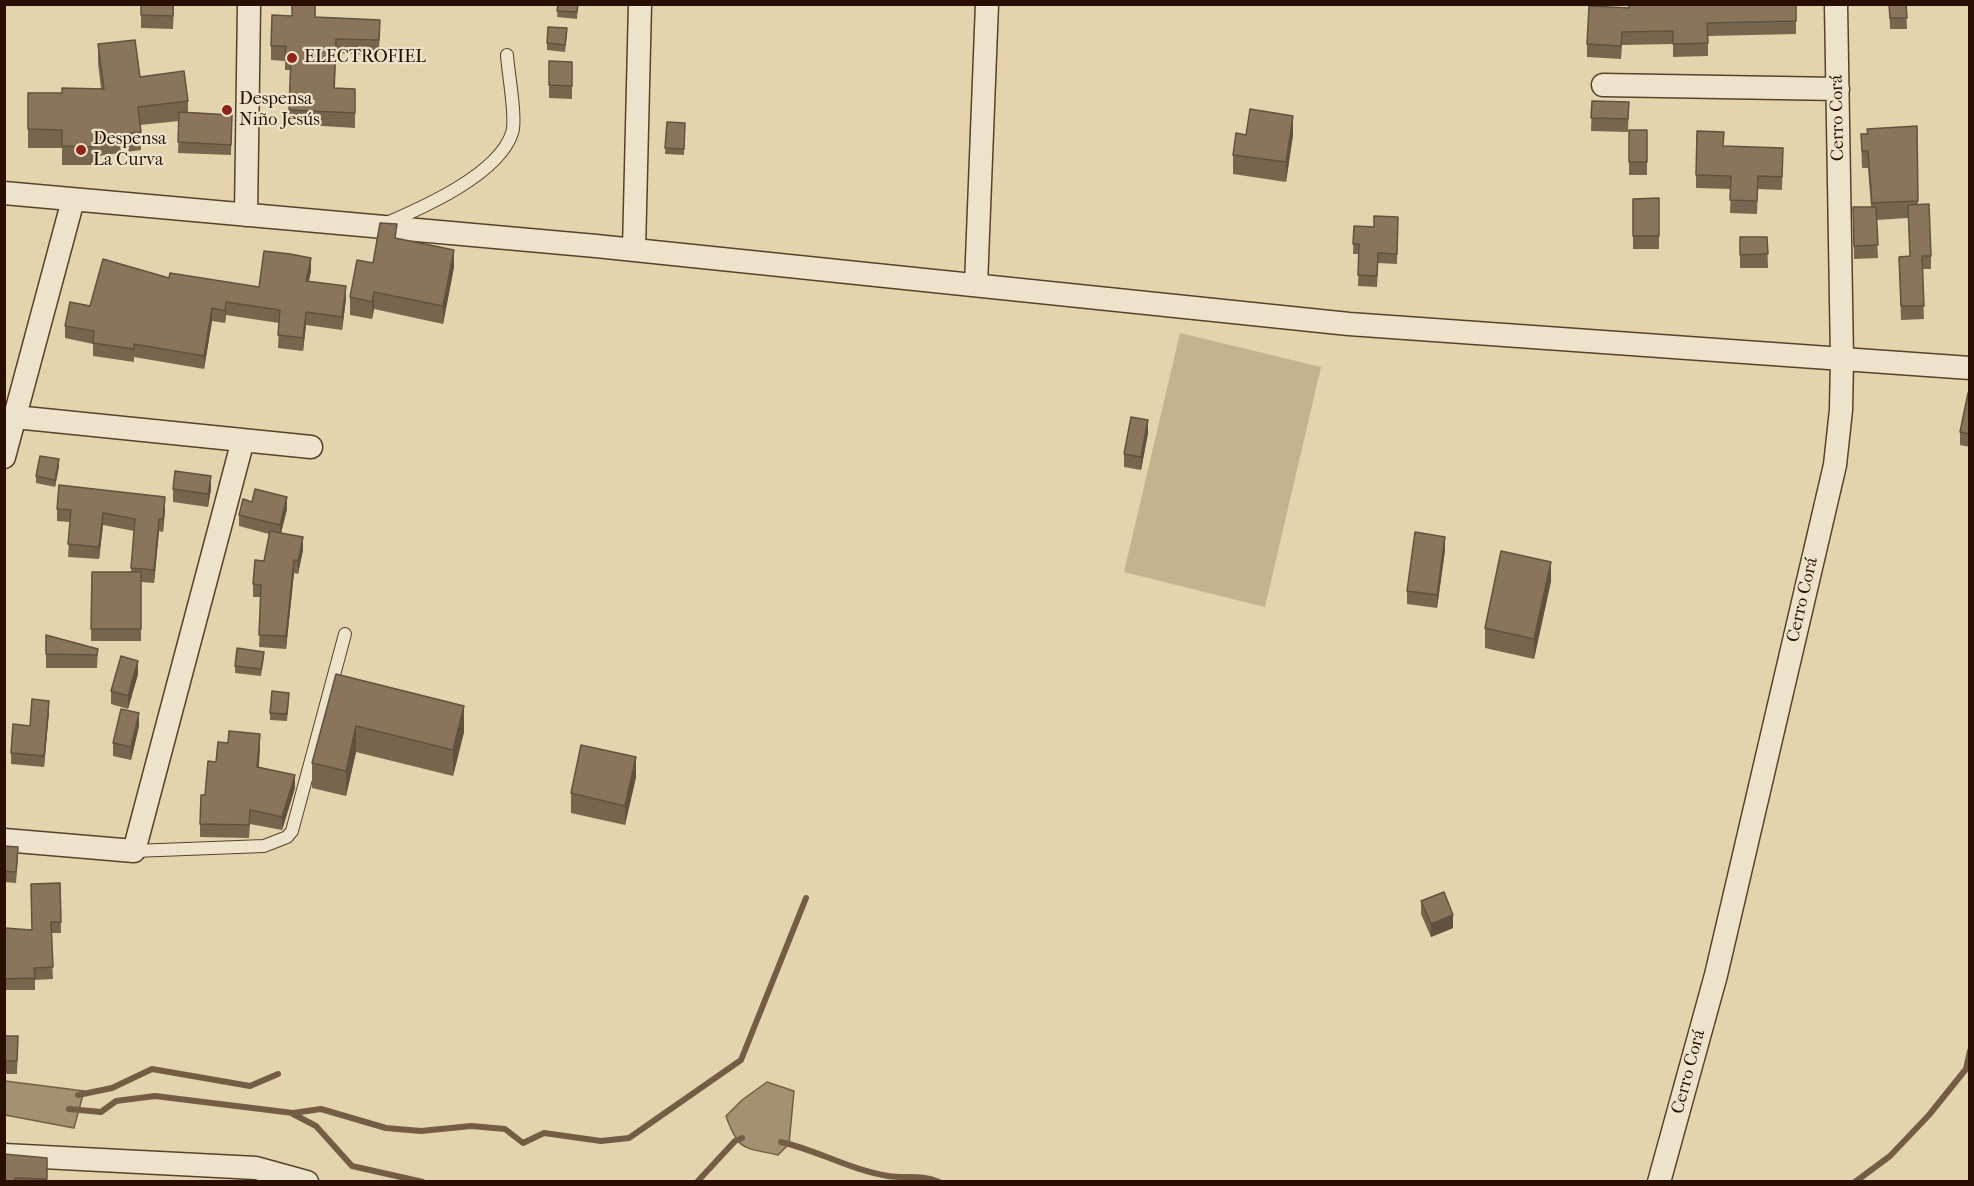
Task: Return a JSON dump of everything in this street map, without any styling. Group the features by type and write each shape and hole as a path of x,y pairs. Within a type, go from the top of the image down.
{"street":[{"path":"246,215 249,4"},
{"path":"634,250 640,4"},
{"path":"975,285 987,4"},
{"name":"Cerro Corá","path":"1659,1182 1716,975 1835,465 1842,359 1836,4"},
{"path":"1602,85 1838,89"},
{"path":"4,194 634,250 1349,324 1970,368"},
{"path":"4,457 73,200"},
{"path":"15,417 311,447"},
{"path":"4,840 134,851 243,440"},
{"path":"4,1155 256,1168 307,1182"}],"lane":[{"path":"377,227 446,196 500,154 512,132 507,55"},
{"path":"134,851 264,846 287,837 292,831 345,634"}],"shaded area":[{"path":"1180,333 1321,367 1265,607 1124,572"},
{"path":"5,1081 84,1091 74,1128 5,1115"},
{"path":"767,1082 794,1091 789,1144 778,1155 744,1146 735,1136 726,1116 742,1100"}],"building":[{"path":"141,4 173,4 173,16 141,15"},
{"path":"292,4 315,4 315,17 380,20 379,40 336,39 334,88 355,89 355,113 289,110 291,56 285,55 286,46 271,46 272,15 292,16"},
{"path":"558,4 578,4 577,12 557,11"},
{"path":"1629,4 1796,4 1796,21 1707,23 1708,43 1673,44 1673,31 1622,32 1621,46 1587,44 1589,6 1629,8"},
{"path":"1889,4 1906,4 1907,18 1890,18"},
{"path":"548,27 567,28 565,45 547,43"},
{"path":"135,40 140,77 184,71 188,101 138,107 141,132 98,137 97,147 62,146 62,130 28,129 28,93 62,93 62,88 104,89 98,44"},
{"path":"549,61 572,62 572,86 549,85"},
{"path":"1592,101 1629,102 1628,119 1591,118"},
{"path":"1250,109 1293,116 1286,162 1233,155 1236,133 1246,135"},
{"path":"179,112 232,115 231,145 178,142"},
{"path":"667,122 685,123 684,149 665,148"},
{"path":"1917,126 1918,201 1872,203 1868,151 1862,151 1861,134 1868,134 1867,129"},
{"path":"1629,130 1647,130 1647,162 1629,162"},
{"path":"1697,131 1724,132 1723,146 1783,148 1782,177 1758,176 1757,201 1730,200 1731,176 1696,175"},
{"path":"1659,198 1659,236 1633,236 1633,199"},
{"path":"1929,204 1931,256 1922,256 1924,306 1901,306 1899,257 1910,256 1908,205"},
{"path":"1853,207 1876,207 1878,245 1854,246"},
{"path":"1374,216 1398,217 1397,254 1378,253 1377,276 1358,275 1359,244 1353,244 1354,226 1374,227"},
{"path":"380,223 397,224 395,238 454,250 443,306 374,292 372,302 350,297 357,260 373,263"},
{"path":"1740,237 1767,237 1768,254 1740,255"},
{"path":"264,251 311,258 306,281 346,286 342,317 306,312 303,338 278,335 280,310 226,302 225,311 212,308 204,356 134,344 134,349 93,343 94,331 65,326 70,302 90,306 103,259 169,278 170,273 259,287"},
{"path":"1968,393 1970,394 1970,434 1960,432"},
{"path":"1131,417 1148,420 1141,457 1124,454"},
{"path":"40,456 59,459 55,480 36,476"},
{"path":"175,471 211,476 208,494 173,489"},
{"path":"59,485 165,497 163,519 159,519 154,570 131,568 135,519 103,513 99,547 68,544 71,510 57,509"},
{"path":"255,489 287,497 280,525 239,515 243,499 252,502"},
{"path":"270,531 303,537 298,561 294,560 286,636 259,635 261,585 253,584 255,560 264,561"},
{"path":"1415,532 1445,537 1437,595 1407,591"},
{"path":"1501,551 1551,562 1534,639 1485,628"},
{"path":"92,572 141,572 141,629 91,629"},
{"path":"46,635 98,649 97,655 46,654"},
{"path":"237,648 264,652 261,669 235,666"},
{"path":"121,656 138,661 128,696 111,691"},
{"path":"336,674 464,706 453,750 356,726 346,771 312,763"},
{"path":"272,691 289,693 287,714 270,713"},
{"path":"32,699 49,701 44,756 11,753 13,724 30,726"},
{"path":"121,709 139,713 131,747 113,743"},
{"path":"229,731 260,734 257,767 295,775 282,817 250,810 249,825 200,824 201,795 205,795 208,761 216,762 218,742 228,743"},
{"path":"581,745 636,757 625,806 571,793"},
{"path":"4,846 18,847 16,872 4,871"},
{"path":"60,883 61,922 51,922 53,967 34,968 35,978 4,979 5,928 32,930 31,884"},
{"path":"1444,892 1453,915 1431,924 1421,901"},
{"path":"4,1036 18,1036 17,1061 4,1061"},
{"path":"4,1154 47,1158 47,1179 15,1178 15,1182 4,1182"}],"waterway":[{"path":"69,1109 101,1112 116,1101 155,1096 293,1113 321,1109 386,1128 421,1131 471,1126 505,1129 523,1143 544,1133 601,1141 629,1138 741,1060 806,898"},
{"path":"1855,1182 1890,1156 1929,1115 1966,1069 1970,1051"},
{"path":"78,1095 112,1088 152,1069 250,1086 278,1074"},
{"path":"293,1114 316,1126 352,1166 423,1182"},
{"path":"697,1182 735,1141 742,1138"},
{"path":"781,1142 874,1173 894,1177 920,1177 939,1182"}],"place":[{"name":"ELECTROFIEL","path":"292,58"},
{"name":"Despensa Niño Jesús","path":"227,110"},
{"name":"Despensa La Curva","path":"81,150"}]}
